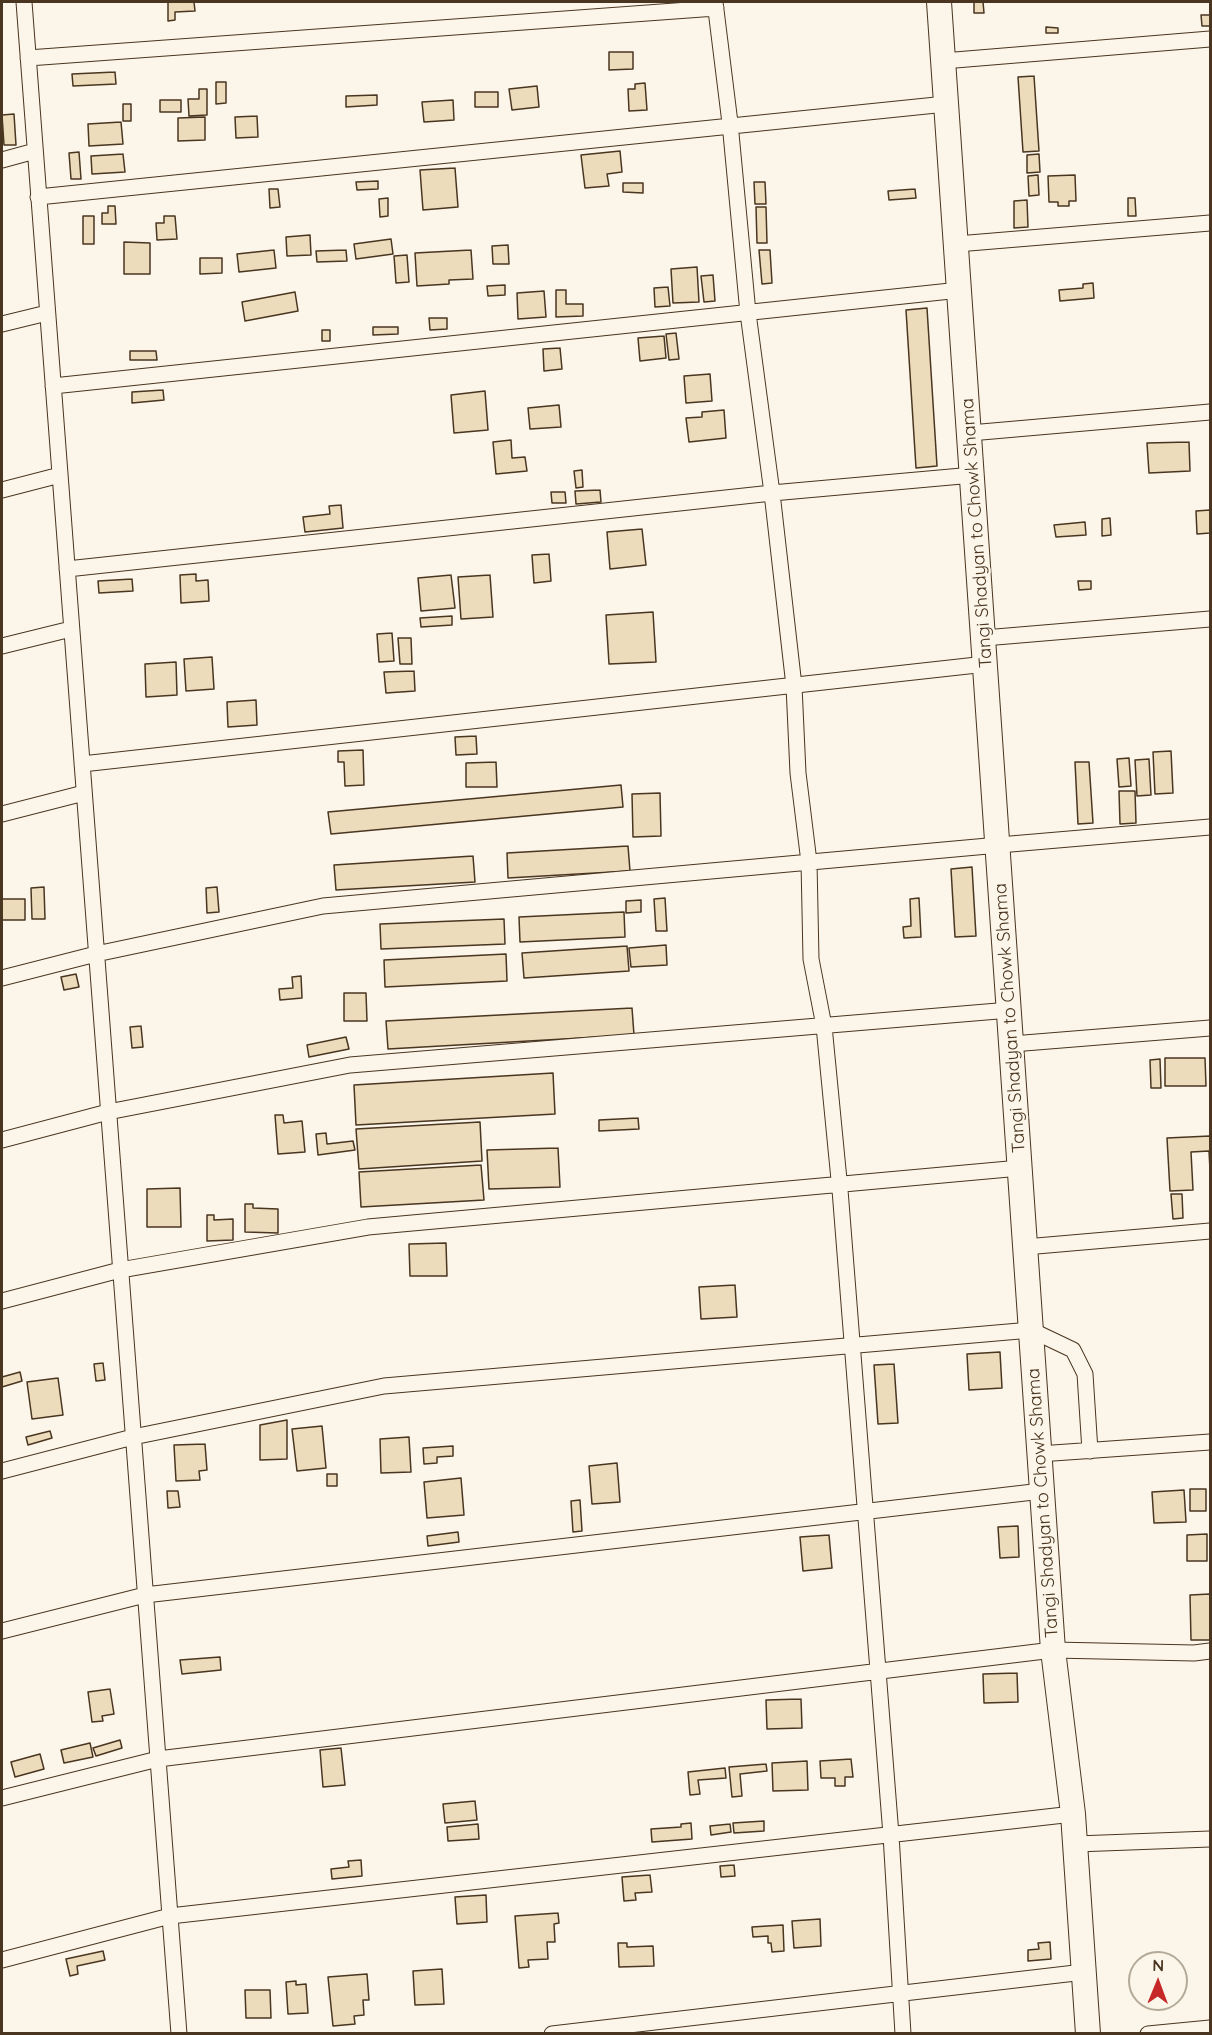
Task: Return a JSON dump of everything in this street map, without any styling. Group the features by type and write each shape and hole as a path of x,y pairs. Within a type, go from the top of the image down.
{"main road":[{"name":"Tangi Shadyan to Chowk Shama","path":"939,2 1053,1650 1074,1814 1088,2034"}],"street":[{"path":"24,2 179,2034"},
{"path":"28,58 715,5 730,126 748,313 794,686 798,773 809,862 812,958 824,1026 839,1184 891,1834 903,2034"},
{"path":"943,61 1210,39"},
{"path":"38,197 946,104"},
{"path":"2,160 35,151"},
{"path":"957,244 1210,223"},
{"path":"53,386 960,290"},
{"path":"2,324 47,313"},
{"path":"970,433 1210,412"},
{"path":"2,490 60,475"},
{"path":"67,569 772,493 973,475"},
{"path":"984,638 1210,619"},
{"path":"2,646 71,629"},
{"path":"82,764 986,664"},
{"path":"2,814 84,793"},
{"path":"2,978 96,954 323,906 1210,827"},
{"path":"2,1140 108,1112 350,1065 1010,1010"},
{"path":"1012,1044 1210,1028"},
{"path":"2,1301 120,1270 368,1227 1020,1168"},
{"path":"1025,1247 1210,1231"},
{"path":"2,1471 133,1437 384,1386 1031,1330 1073,1350 1085,1374 1090,1451"},
{"path":"1040,1454 1210,1442"},
{"path":"2,1631 145,1595 1042,1491"},
{"path":"2,1798 158,1759 878,1671 1053,1650 1194,1653 1210,1651"},
{"path":"2,1960 170,1916 1074,1814"},
{"path":"1076,1844 1210,1839"},
{"path":"552,2034 1084,1972"},
{"path":"1148,2034 1210,2028"}],"building":[{"path":"168,2 194,2 195,11 175,12 175,20 168,21"},
{"path":"974,2 983,2 984,13 974,13"},
{"path":"1201,15 1210,15 1210,26 1202,26"},
{"path":"1046,27 1058,28 1058,33 1046,33"},
{"path":"609,52 633,52 633,69 609,70"},
{"path":"115,72 116,84 73,86 72,74"},
{"path":"1034,76 1039,151 1023,152 1018,77"},
{"path":"216,82 226,82 226,103 216,104"},
{"path":"645,83 647,110 629,111 628,89 635,89 635,84"},
{"path":"537,86 539,107 512,110 509,89"},
{"path":"199,89 207,89 207,115 189,116 188,99 199,99"},
{"path":"475,92 498,92 498,107 475,107"},
{"path":"377,95 377,105 346,107 346,96"},
{"path":"160,100 181,100 181,112 160,112"},
{"path":"453,100 454,120 424,122 422,102"},
{"path":"123,104 131,104 131,121 123,121"},
{"path":"14,114 16,145 4,145 2,115"},
{"path":"257,116 258,137 236,138 235,117"},
{"path":"205,117 205,140 178,141 178,118"},
{"path":"121,122 123,144 89,146 88,124"},
{"path":"620,151 622,172 607,174 609,186 585,188 581,155"},
{"path":"79,152 81,179 71,179 69,153"},
{"path":"123,154 125,172 92,174 91,156"},
{"path":"1039,154 1040,172 1027,173 1027,155"},
{"path":"455,168 458,207 423,210 420,170"},
{"path":"1038,175 1039,195 1029,196 1028,176"},
{"path":"1075,175 1076,201 1069,201 1069,206 1058,206 1058,202 1049,202 1048,176"},
{"path":"378,181 378,189 357,190 356,182"},
{"path":"754,182 765,182 766,204 755,204"},
{"path":"623,183 643,183 643,193 623,192"},
{"path":"269,189 278,189 280,207 270,208"},
{"path":"915,189 916,198 889,200 888,191"},
{"path":"388,198 388,216 380,217 379,199"},
{"path":"1128,198 1135,198 1136,216 1128,216"},
{"path":"1027,200 1028,227 1014,228 1014,201"},
{"path":"108,206 115,206 116,224 102,224 102,213 108,213"},
{"path":"756,207 766,207 767,243 757,243"},
{"path":"83,216 94,216 94,244 83,244"},
{"path":"164,216 175,216 177,239 157,240 156,223 164,223"},
{"path":"310,235 311,255 287,256 286,237"},
{"path":"391,239 393,254 356,259 354,244"},
{"path":"124,242 150,243 150,274 124,274"},
{"path":"508,245 509,264 493,264 492,246"},
{"path":"274,250 276,268 239,272 237,254"},
{"path":"346,250 347,261 317,262 316,251"},
{"path":"471,250 473,279 449,280 449,284 417,286 415,253"},
{"path":"759,250 770,250 772,283 762,284"},
{"path":"407,255 409,282 396,283 394,256"},
{"path":"200,258 222,258 222,273 200,274"},
{"path":"697,267 699,302 673,303 671,269"},
{"path":"713,275 715,301 704,302 701,276"},
{"path":"1093,283 1094,298 1060,301 1059,290 1083,288 1083,284"},
{"path":"505,285 505,295 488,296 487,286"},
{"path":"668,287 670,306 655,307 654,288"},
{"path":"556,290 566,290 566,304 583,304 583,316 556,317"},
{"path":"544,291 546,317 518,319 517,293"},
{"path":"295,292 298,311 245,321 242,302"},
{"path":"927,308 937,466 916,468 906,310"},
{"path":"429,318 447,318 447,329 430,330"},
{"path":"373,327 398,327 398,334 373,335"},
{"path":"322,330 330,330 330,341 322,341"},
{"path":"676,333 679,359 669,360 666,334"},
{"path":"664,336 666,358 640,361 638,338"},
{"path":"560,348 562,369 544,371 543,349"},
{"path":"130,351 156,351 157,360 130,360"},
{"path":"710,374 712,401 686,403 684,376"},
{"path":"163,390 164,400 132,403 132,392"},
{"path":"485,391 488,430 454,433 451,395"},
{"path":"559,405 561,427 530,429 528,408"},
{"path":"724,410 726,438 689,442 686,418 702,417 702,412"},
{"path":"511,440 512,458 525,457 527,471 496,474 493,442"},
{"path":"1189,442 1190,471 1149,473 1147,443"},
{"path":"582,470 583,487 576,488 574,471"},
{"path":"600,490 601,502 576,504 575,491"},
{"path":"551,492 565,492 566,503 552,503"},
{"path":"341,505 343,528 305,532 303,517 330,514 329,506"},
{"path":"1210,510 1210,533 1197,534 1196,511"},
{"path":"1110,518 1111,535 1102,536 1102,519"},
{"path":"1085,522 1086,535 1056,537 1054,525"},
{"path":"642,529 646,565 610,569 607,532"},
{"path":"549,554 551,581 534,583 532,555"},
{"path":"196,574 196,581 208,580 209,601 181,603 180,575"},
{"path":"451,575 455,608 421,611 418,578"},
{"path":"490,575 493,617 461,619 458,577"},
{"path":"132,579 133,591 99,593 98,581"},
{"path":"1078,581 1091,581 1091,589 1079,590"},
{"path":"653,612 656,662 609,664 606,615"},
{"path":"452,616 452,625 421,627 420,618"},
{"path":"392,633 394,661 379,662 377,634"},
{"path":"398,638 411,638 412,664 400,664"},
{"path":"212,657 214,689 186,691 184,659"},
{"path":"176,662 177,695 146,697 145,664"},
{"path":"414,671 415,691 386,693 384,672"},
{"path":"256,700 257,725 228,727 227,702"},
{"path":"476,736 477,754 456,755 455,737"},
{"path":"363,750 364,785 345,786 344,762 338,762 338,751"},
{"path":"1171,751 1173,793 1155,794 1153,752"},
{"path":"1129,758 1131,786 1119,787 1117,759"},
{"path":"1149,759 1151,795 1137,796 1135,760"},
{"path":"496,762 497,787 466,787 466,763"},
{"path":"1075,762 1089,762 1093,823 1078,824"},
{"path":"621,785 623,807 331,834 328,812"},
{"path":"1119,791 1135,791 1136,823 1120,824"},
{"path":"660,793 661,836 633,837 632,794"},
{"path":"628,846 630,871 508,878 507,853"},
{"path":"473,856 475,882 336,890 334,865"},
{"path":"972,867 976,936 955,937 951,869"},
{"path":"44,887 45,919 32,919 31,888"},
{"path":"217,887 219,912 207,913 206,888"},
{"path":"665,898 667,931 656,931 654,899"},
{"path":"919,898 921,937 904,938 903,927 911,926 910,899"},
{"path":"2,899 25,899 25,920 2,920"},
{"path":"641,900 641,912 626,913 626,901"},
{"path":"624,912 625,937 520,942 519,917"},
{"path":"504,919 505,944 381,949 380,924"},
{"path":"666,945 667,965 631,967 629,948"},
{"path":"627,946 629,971 524,978 522,953"},
{"path":"506,954 507,981 385,987 384,960"},
{"path":"76,974 79,987 64,990 61,977"},
{"path":"301,976 302,998 280,1000 279,989 293,988 292,977"},
{"path":"344,993 366,993 367,1021 344,1021"},
{"path":"632,1008 634,1035 388,1049 386,1021"},
{"path":"141,1026 143,1047 132,1048 130,1027"},
{"path":"346,1037 349,1049 309,1057 307,1045"},
{"path":"1165,1058 1205,1058 1206,1086 1165,1086"},
{"path":"1160,1059 1161,1088 1151,1088 1150,1060"},
{"path":"553,1073 555,1114 356,1125 354,1085"},
{"path":"275,1115 283,1115 284,1123 302,1121 305,1152 278,1154"},
{"path":"638,1118 639,1129 599,1131 599,1120"},
{"path":"480,1122 482,1161 359,1169 356,1129"},
{"path":"326,1133 327,1144 353,1141 355,1150 318,1155 316,1134"},
{"path":"1210,1136 1210,1170 1209,1151 1191,1152 1193,1190 1170,1191 1167,1138"},
{"path":"558,1148 560,1187 489,1189 487,1150"},
{"path":"481,1165 484,1200 361,1207 359,1172"},
{"path":"180,1188 181,1227 147,1227 147,1189"},
{"path":"1171,1194 1182,1194 1183,1218 1173,1219"},
{"path":"245,1204 253,1204 253,1208 278,1209 278,1233 245,1232"},
{"path":"207,1215 214,1215 214,1220 233,1219 233,1240 207,1241"},
{"path":"446,1243 447,1276 410,1276 409,1244"},
{"path":"735,1285 737,1317 701,1319 699,1287"},
{"path":"1000,1352 1002,1388 969,1390 967,1354"},
{"path":"103,1363 105,1380 96,1381 94,1364"},
{"path":"894,1364 898,1423 878,1424 874,1365"},
{"path":"20,1372 22,1381 2,1387 2,1377"},
{"path":"58,1378 63,1415 32,1419 27,1382"},
{"path":"287,1420 287,1459 260,1460 260,1425"},
{"path":"322,1426 326,1468 297,1471 292,1429"},
{"path":"50,1431 52,1438 28,1445 26,1437"},
{"path":"409,1437 411,1472 381,1473 380,1439"},
{"path":"205,1444 207,1470 199,1471 200,1480 176,1481 174,1445"},
{"path":"453,1446 453,1456 437,1457 437,1463 424,1464 423,1448"},
{"path":"617,1463 620,1502 592,1504 589,1466"},
{"path":"327,1474 337,1474 337,1486 327,1486"},
{"path":"461,1478 464,1515 427,1518 424,1482"},
{"path":"1190,1489 1206,1489 1206,1511 1190,1511"},
{"path":"1184,1490 1186,1522 1154,1523 1152,1492"},
{"path":"167,1491 178,1491 180,1507 168,1508"},
{"path":"580,1500 582,1531 573,1532 571,1501"},
{"path":"1018,1526 1019,1557 1000,1558 998,1527"},
{"path":"458,1532 459,1542 428,1546 427,1536"},
{"path":"1207,1534 1207,1561 1187,1561 1187,1535"},
{"path":"829,1535 832,1568 803,1571 800,1537"},
{"path":"1210,1594 1210,1640 1191,1640 1190,1595"},
{"path":"220,1657 221,1670 182,1674 180,1660"},
{"path":"1017,1673 1018,1702 984,1703 983,1674"},
{"path":"110,1689 114,1714 102,1716 103,1721 92,1722 88,1692"},
{"path":"801,1699 802,1728 767,1729 766,1700"},
{"path":"120,1740 122,1748 96,1756 93,1748"},
{"path":"90,1743 93,1757 64,1763 61,1750"},
{"path":"341,1748 345,1785 323,1787 320,1750"},
{"path":"40,1754 44,1769 15,1777 11,1762"},
{"path":"851,1759 853,1777 845,1777 845,1786 835,1786 835,1778 821,1778 820,1761"},
{"path":"807,1761 808,1790 773,1791 772,1763"},
{"path":"766,1764 767,1771 740,1774 742,1796 732,1797 729,1767"},
{"path":"725,1768 726,1778 698,1780 700,1794 690,1795 688,1772"},
{"path":"475,1801 477,1820 445,1823 443,1804"},
{"path":"764,1821 764,1831 734,1833 733,1823"},
{"path":"691,1823 692,1839 652,1842 651,1829 681,1827 681,1824"},
{"path":"478,1824 479,1839 448,1841 447,1827"},
{"path":"730,1824 731,1832 711,1835 710,1826"},
{"path":"361,1860 362,1876 332,1879 331,1869 349,1867 348,1861"},
{"path":"734,1865 735,1876 721,1877 720,1866"},
{"path":"650,1875 652,1892 635,1893 636,1900 624,1901 622,1877"},
{"path":"486,1895 487,1922 457,1924 455,1897"},
{"path":"558,1913 559,1923 554,1924 555,1942 547,1942 548,1959 528,1960 529,1967 519,1968 515,1916"},
{"path":"820,1919 821,1946 794,1948 792,1921"},
{"path":"783,1925 784,1951 772,1952 768,1936 753,1937 752,1927"},
{"path":"1050,1942 1051,1959 1028,1961 1028,1950 1039,1949 1038,1943"},
{"path":"618,1943 627,1943 627,1947 653,1946 654,1966 619,1967"},
{"path":"103,1951 105,1960 77,1966 78,1974 70,1976 66,1959"},
{"path":"442,1969 444,2004 415,2005 413,1971"},
{"path":"367,1974 369,2000 363,2000 364,2015 354,2016 355,2024 333,2026 328,1977"},
{"path":"296,1981 296,1985 306,1984 308,2013 288,2014 286,1982"},
{"path":"245,1990 270,1990 271,2018 246,2018"}]}
